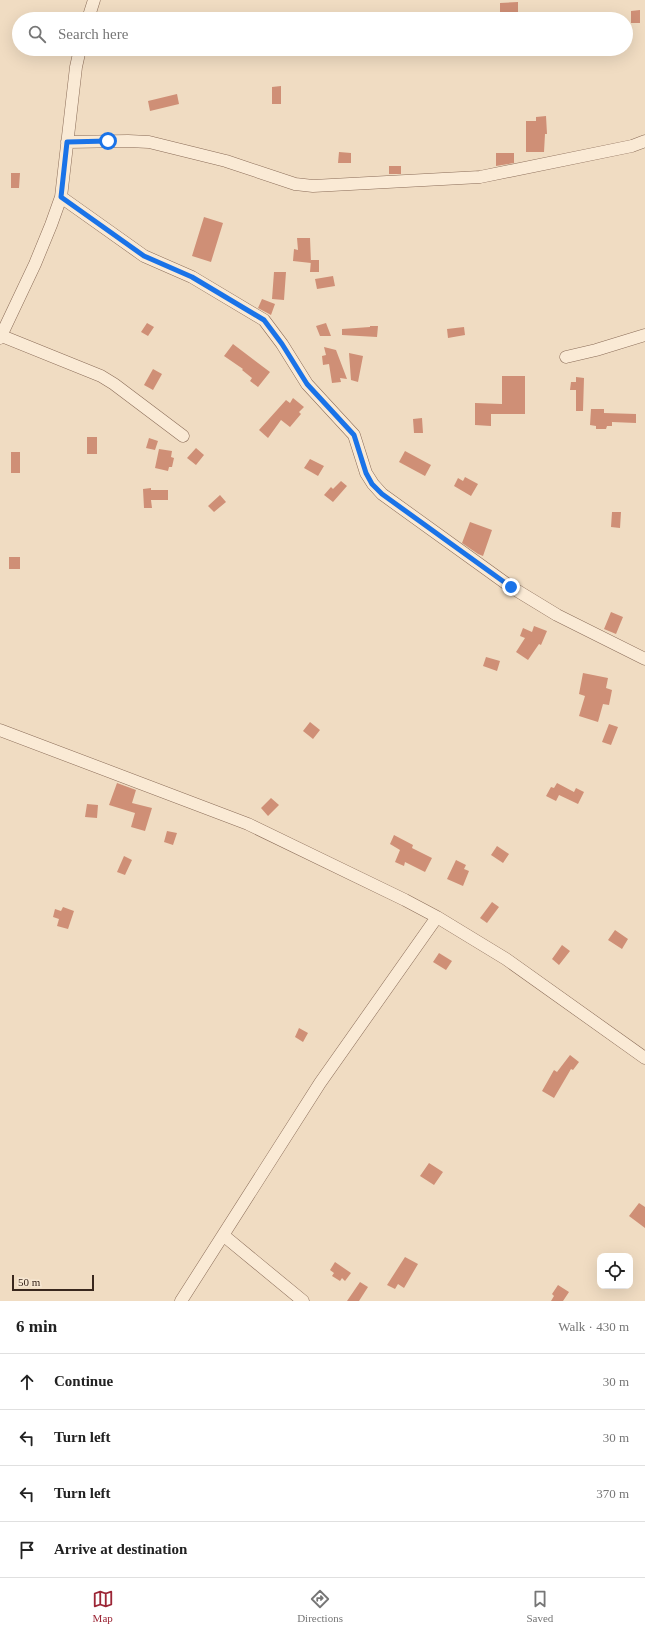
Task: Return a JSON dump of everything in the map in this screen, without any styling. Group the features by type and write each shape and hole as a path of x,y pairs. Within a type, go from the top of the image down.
{"street":[{"path":"90,12 94,0"},
{"path":"78,56 61,197 35,264 1,337 101,376 114,384 183,436"},
{"path":"67,142 149,142 226,161 295,184 313,186 480,177 632,146 645,141"},
{"path":"61,197 144,256 192,277 264,320 282,344 307,384 354,435 366,473 372,484 382,494 511,587 557,615 645,659"},
{"path":"566,357 596,350 645,335"},
{"path":"0,730 248,824 405,900 437,917 506,959 645,1058"},
{"path":"181,1301 320,1083 437,917"},
{"path":"223,1235 303,1301"}],"building":[{"path":"518,2 518,12 500,12 500,3"},
{"path":"640,10 640,23 633,23 633,12 631,11"},
{"path":"281,86 281,104 272,104 272,87"},
{"path":"177,94 179,104 150,111 148,101"},
{"path":"546,116 547,134 545,134 544,152 526,152 526,121 536,121 536,117"},
{"path":"339,152 351,153 351,163 338,163"},
{"path":"496,153 514,153 514,163 496,166"},
{"path":"389,166 401,166 401,174 389,174"},
{"path":"11,173 20,173 19,188 11,188"},
{"path":"204,217 223,223 211,262 192,256"},
{"path":"297,238 310,238 311,263 293,261 294,249 298,250"},
{"path":"311,260 319,260 319,272 310,272"},
{"path":"274,272 286,272 284,300 272,299"},
{"path":"333,276 335,286 317,289 315,279"},
{"path":"262,299 275,304 271,315 258,308"},
{"path":"147,323 154,327 148,336 141,332"},
{"path":"326,323 331,336 320,336 316,326"},
{"path":"378,326 377,337 342,335 342,329"},
{"path":"464,327 465,335 448,338 447,329"},
{"path":"233,344 270,372 258,387 250,381 252,378 242,370 243,369 224,356"},
{"path":"324,347 336,350 347,379 340,378 341,382 332,383 329,364 323,365 322,356 326,355"},
{"path":"349,353 363,356 358,382 351,380"},
{"path":"153,369 162,374 153,390 144,385"},
{"path":"502,376 525,376 525,414 491,414 491,426 475,425 475,403 502,404"},
{"path":"576,377 584,378 583,411 576,411 576,390 570,390 571,382 576,382"},
{"path":"293,398 304,407 299,412 301,414 290,427 281,420 268,438 259,430 286,400 290,403"},
{"path":"591,409 604,409 604,413 636,414 636,423 612,422 612,426 607,426 606,429 596,429 596,426 590,425"},
{"path":"422,418 423,433 414,433 413,419"},
{"path":"87,437 97,437 97,454 87,454"},
{"path":"149,438 158,441 155,450 146,448"},
{"path":"196,448 204,455 196,465 187,458"},
{"path":"159,449 172,451 171,457 174,458 172,467 169,467 168,471 155,468"},
{"path":"405,451 431,465 425,476 399,462"},
{"path":"11,452 20,452 20,473 11,473"},
{"path":"310,459 324,466 318,476 304,468"},
{"path":"465,477 478,484 471,496 454,486 458,478 463,481"},
{"path":"341,481 347,486 333,502 324,495 331,487 333,489"},
{"path":"151,488 151,490 168,490 168,500 151,500 152,508 144,508 143,489"},
{"path":"220,495 226,502 214,512 208,506"},
{"path":"612,512 621,512 620,528 611,527"},
{"path":"470,522 492,530 483,556 462,543"},
{"path":"9,557 20,557 20,569 9,569"},
{"path":"611,612 623,617 616,634 604,629"},
{"path":"534,626 547,631 541,645 539,644 528,660 516,652 525,638 520,636 523,628 532,632"},
{"path":"486,657 500,661 497,671 483,666"},
{"path":"583,673 608,678 606,688 612,690 609,705 603,704 598,722 579,716 585,696 579,694"},
{"path":"310,722 320,730 313,739 303,731"},
{"path":"609,724 618,727 611,745 602,742"},
{"path":"117,783 136,790 132,803 152,808 145,831 131,827 135,813 109,805"},
{"path":"557,783 574,792 576,788 584,792 578,804 559,795 556,801 546,796 551,787 554,788"},
{"path":"271,798 279,805 268,816 261,808"},
{"path":"87,804 98,805 97,818 85,817"},
{"path":"167,831 177,833 173,845 164,842"},
{"path":"394,835 413,845 412,848 432,858 425,872 405,862 404,866 395,862 400,850 390,844"},
{"path":"497,846 509,854 503,863 491,855"},
{"path":"124,856 132,860 125,875 117,872"},
{"path":"456,860 466,865 464,869 469,871 463,886 447,879"},
{"path":"492,902 499,907 487,923 480,918"},
{"path":"63,907 74,911 68,929 57,926 59,919 53,917 55,909 61,911"},
{"path":"615,930 628,939 622,949 608,940"},
{"path":"562,945 570,951 559,965 552,959"},
{"path":"439,953 452,961 446,970 433,962"},
{"path":"299,1028 308,1033 303,1042 295,1037"},
{"path":"570,1055 579,1062 573,1070 571,1069 554,1098 542,1091 554,1070 557,1072"},
{"path":"429,1163 443,1172 434,1185 420,1176"},
{"path":"639,1203 645,1207 645,1228 629,1216"},
{"path":"405,1257 418,1264 404,1288 398,1284 395,1289 387,1285"},
{"path":"335,1262 351,1273 345,1281 342,1278 340,1281 332,1276 334,1273 330,1270"},
{"path":"360,1282 368,1287 359,1301 347,1301"},
{"path":"558,1285 569,1292 563,1301 551,1301 554,1296 552,1294"}],"route":[{"path":"108,141 67,142 61,197 144,256 192,277 264,320 282,344 307,384 354,435 358,443 362,464 372,484 382,494 511,587"}]}
